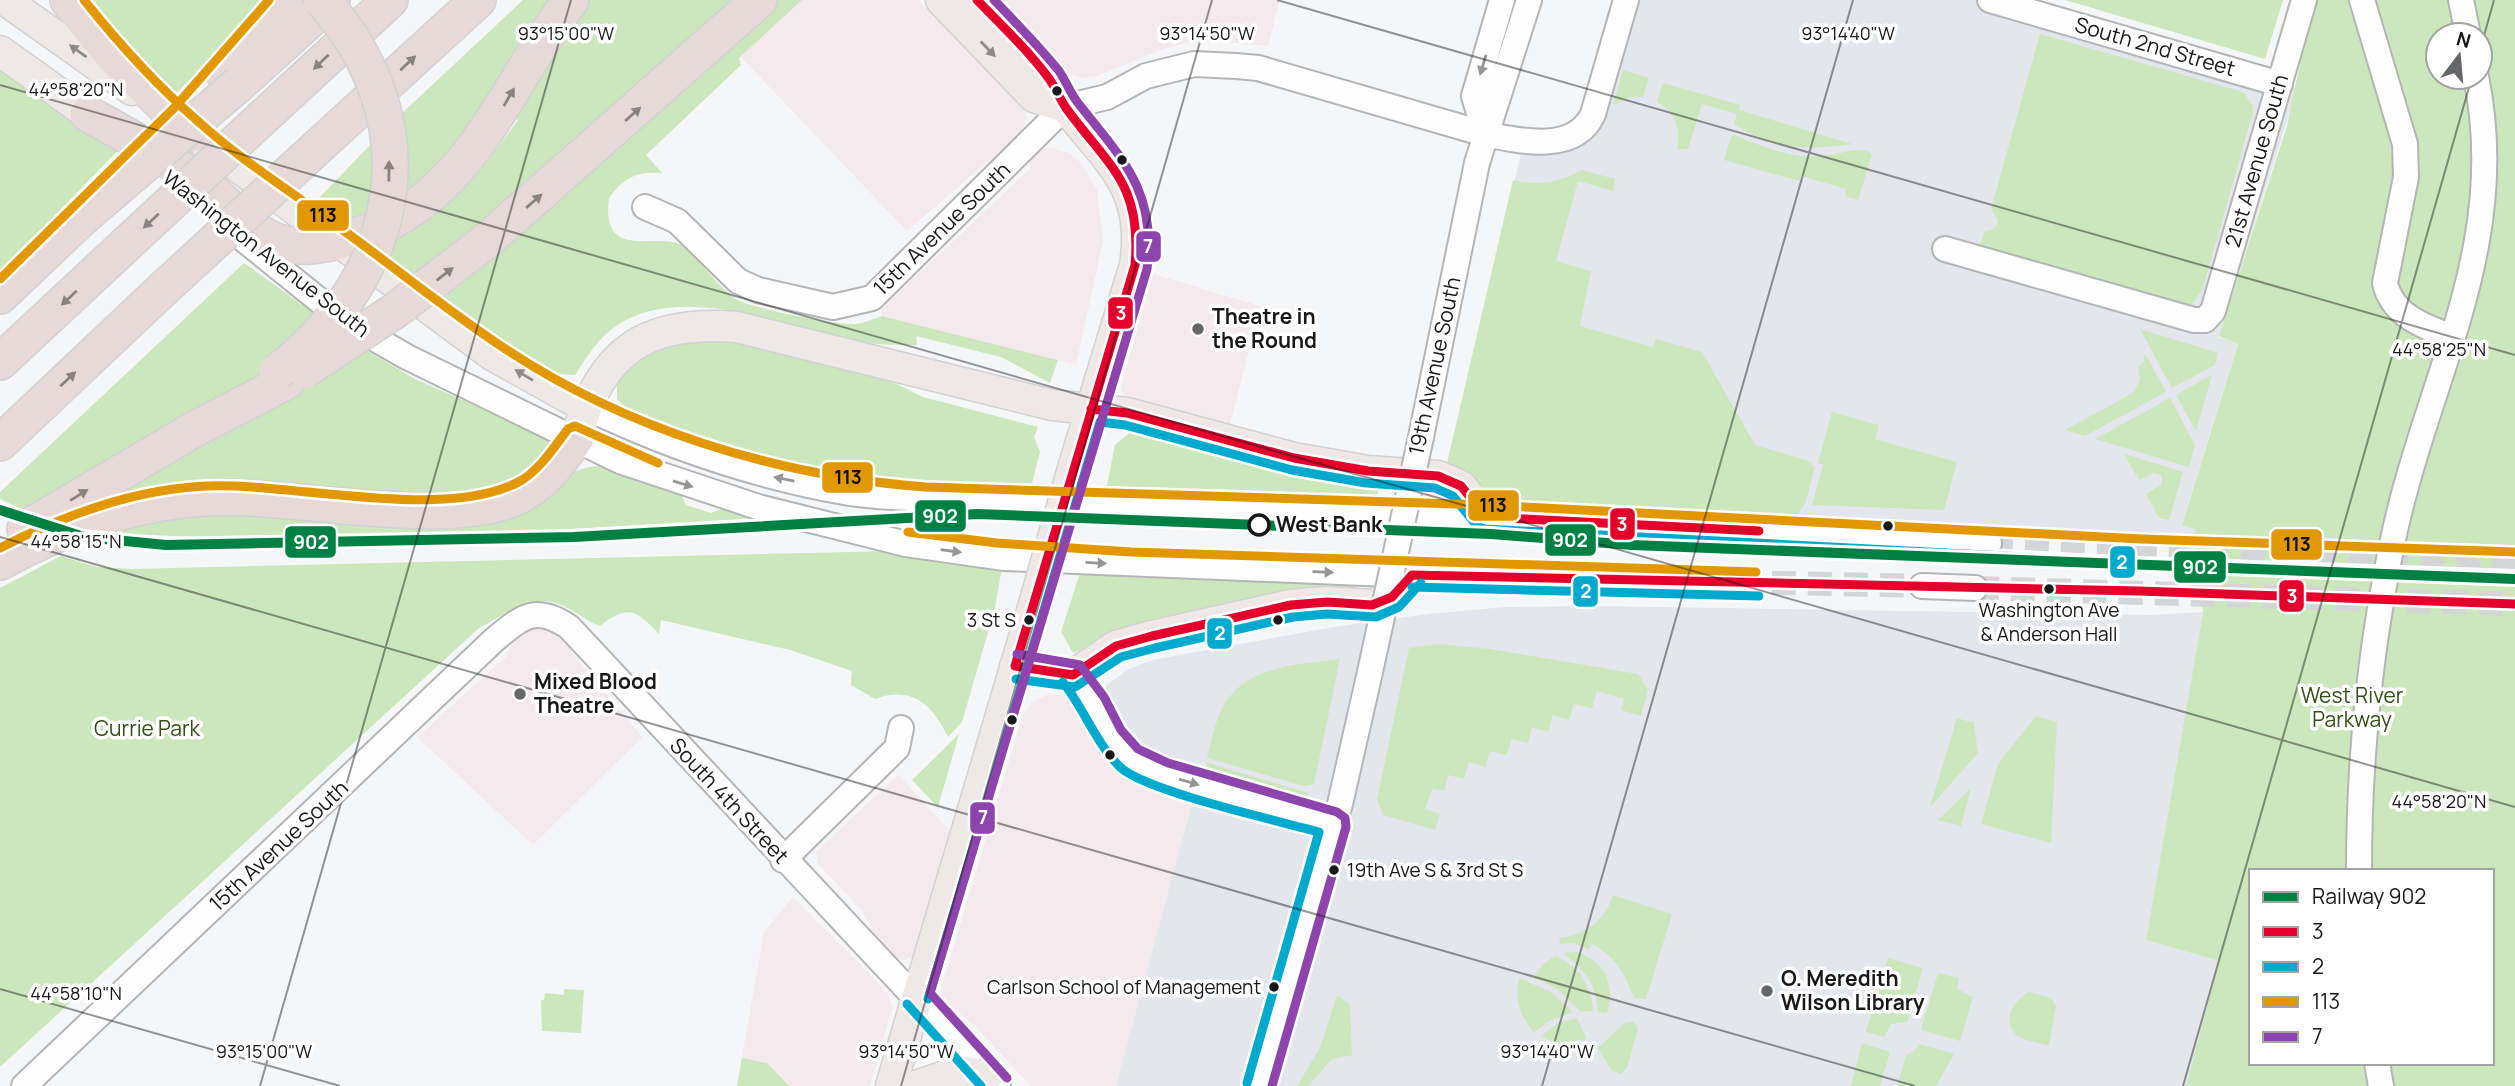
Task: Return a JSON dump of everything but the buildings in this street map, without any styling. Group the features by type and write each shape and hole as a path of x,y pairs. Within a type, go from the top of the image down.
{"highway":[{"path":"68,0 114,57 193,134"},
{"path":"231,78 285,0"},
{"path":"282,377 345,306 373,254 387,200 389,146 380,98 362,55 321,0"},
{"path":"0,296 231,78 332,0"},
{"path":"0,362 390,0"},
{"path":"6,438 162,290 478,0"},
{"path":"88,114 173,162 268,238 306,247 340,241 396,220 438,189 491,127 540,45 571,0"},
{"path":"0,544 87,490 396,310 485,242 759,0"},
{"path":"0,562 36,543 91,520 158,502 254,496 439,512 489,508 526,492 552,471 580,422"}],"main road":[{"name":"Washington Avenue South","path":"5,0 267,187 580,422"},
{"path":"941,0 1034,97 1065,107"},
{"path":"891,1086 1135,264 1138,243 1130,195 1101,148 1065,107 1051,81 977,0"},
{"name":"Washington Avenue South","path":"0,51 88,114"},
{"path":"580,422 599,379 624,353 646,337 702,324 737,327 1052,405 1127,413 1294,458 1368,471 1438,476 1461,486 1486,517"},
{"path":"1015,666 1073,674 1116,646 1152,636 1291,606 1327,602 1371,605 1392,597 1412,575"},
{"path":"916,1086 959,1071 993,1081"}],"street":[{"name":"19th Avenue South","path":"1485,134 1474,96 1502,0"},
{"name":"19th Avenue South","path":"1259,1086 1334,824 1370,671 1485,134 1499,103 1530,0"},
{"path":"1065,107 1107,96 1146,76 1194,64 1258,68 1485,134 1521,141 1550,142 1577,134 1588,124 1626,0"},
{"name":"South 2nd Street","path":"1990,0 2280,84"},
{"name":"21st Avenue South","path":"1945,249 2194,320 2206,320 2213,311 2304,0"},
{"path":"2362,0 2405,144 2406,177 2385,283 2388,294 2406,316 2453,337"},
{"path":"2461,0 2465,21"},
{"path":"2359,869 2359,779 2377,624 2394,534 2416,446 2463,310 2478,245 2485,174 2477,91"},
{"name":"15th Avenue South","path":"645,207 677,220 738,281 758,290 833,307 872,298 1065,107"},
{"name":"Washington Avenue South","path":"88,114 346,322 400,353 580,422 640,433 770,476 847,492 938,500 1486,517 1989,543"},
{"name":"Washington Avenue South","path":"580,422 620,461 674,481 813,522 906,544 1004,558 1412,575"},
{"path":"1922,586 1975,588"},
{"name":"15th Avenue South","path":"30,1084 494,640 521,618 538,614"},
{"name":"South 4th Street","path":"538,614 556,619 569,627 893,978 916,996 993,1081"},
{"path":"1073,674 1094,703 1111,737 1130,759 1155,772 1334,824"},
{"path":"783,860 897,748 901,728"},
{"path":"2378,1065 2381,1086"}],"shaded area":[{"path":"794,0 918,0 1022,104 1027,118 1021,133 907,231 736,52"},
{"path":"1004,0 1280,0 1268,46 1215,41 1187,43 1162,49 1097,76 1083,78 1059,71"},
{"path":"1626,0 1990,0 2297,89 2219,337 2238,343 2182,524 2195,529 2193,538 1751,520 1663,511 1445,472 1524,141 1577,134"},
{"path":"1051,148 1069,153 1080,162 1097,190 1103,241 1076,365 882,316 881,309 1030,169 1029,155 1038,149"},
{"path":"1153,274 1260,306 1230,424 1137,402 1124,396 1121,387"},
{"path":"1599,606 2153,615 2203,612 2146,940 2219,961 2186,1086 1116,1086 1201,769 1148,754 1130,738 1104,687 1129,669 1152,660 1334,627 1505,607"},
{"path":"529,624 547,626 563,638 575,657 642,737 533,845 417,737 507,656 515,636"},
{"path":"1049,694 1063,695 1078,708 1095,742 1127,775 1137,781 1193,798 1116,1086 1031,1086 974,1025 944,1001 941,990 1023,714 1035,700"},
{"path":"898,775 951,832 917,947 912,957 903,960 894,958 878,941 861,909 818,864 816,852"},
{"path":"793,897 886,991 890,999 892,1008 870,1086 737,1086 764,932"}],"green space":[{"path":"76,0 263,0 235,36 172,97"},
{"path":"523,0 560,0 442,166 400,197 399,116"},
{"path":"585,0 739,0 412,282 386,262 393,234 432,216 449,203 479,172 518,120 511,115"},
{"path":"775,0 802,0 739,58 741,65 646,155 662,173 638,174 626,180 609,198 609,218 614,231 622,238 634,241 673,242 683,246 729,293 745,303 795,316 847,324 882,316 1058,360 1050,383 1001,357 916,336 917,345 869,343 741,312 674,307 643,313 616,326 593,348 575,375 547,373 437,299"},
{"path":"2065,0 2283,0 2265,59"},
{"name":"West River Parkway","path":"2313,0 2515,0 2515,1086 2186,1086 2219,961 2146,940 2203,612 2193,538 2195,529 2182,525 2238,344 2219,336 2287,126"},
{"path":"2040,34 2243,92 2252,104 2253,112 2203,288 2192,305 2185,308 1979,248 1984,232 1995,228 1998,221 1991,209"},
{"path":"0,64 120,148 0,273"},
{"path":"1623,70 1649,78 1643,97 1631,97 1613,105"},
{"path":"1663,83 1740,105 1739,110 1852,144 1806,147 1762,139 1734,124 1737,114 1702,104 1688,149 1677,149 1676,122 1669,111 1657,102"},
{"path":"1734,135 1800,156 1868,151 1872,155 1858,200 1845,196 1846,189 1801,176 1799,181 1724,160"},
{"path":"376,139 373,213 338,224 316,201"},
{"path":"1582,170 1615,179 1613,191 1578,181 1556,261 1591,271 1580,326 1653,347 1656,339 1702,352 1755,445 1812,462 1811,466 1815,467 1805,504 1798,514 1523,512 1492,503 1445,472 1513,180 1548,182"},
{"path":"244,263 322,319 269,369 23,510 0,499 0,492"},
{"path":"2140,329 2218,353 2215,365 2172,388"},
{"path":"684,341 735,341 876,374 923,397 1038,427 1034,437 1040,452 1030,491 868,484 769,469 727,449 633,415 617,399 617,379 648,355"},
{"path":"359,346 415,379 559,442 508,491 90,511"},
{"path":"2145,353 2166,392 2085,436 2065,430 2133,393 2140,380 2138,366 2143,363"},
{"path":"2212,375 2196,431 2176,395"},
{"path":"2170,398 2195,445 2189,467 2095,439"},
{"path":"1832,412 1879,425 1875,439 1957,462 1944,510 1812,505 1823,465 1818,463"},
{"path":"1135,428 1381,478 1375,505 1105,495 1115,445"},
{"path":"2124,454 2183,472 2169,520 2159,518 2146,494 2162,484 2162,476 2154,473 2139,480"},
{"path":"605,464 680,492 686,505 711,513 724,508 759,518 536,531 195,537 107,533 159,510 452,526 581,469"},
{"name":"Currie Park","path":"893,551 1002,567 995,608 962,722 948,737 928,707 920,701 900,695 875,699 851,685 852,671 790,650 661,620 659,634 638,615 631,613 618,615 600,626 554,602 531,602 510,610 479,628 0,1067 0,588 61,556 97,567 132,569"},
{"path":"1080,573 1355,584 1352,599 1110,639 1073,653 1061,632"},
{"path":"1439,644 1490,649 1638,674 1648,690 1641,716 1621,710 1624,699 1597,691 1592,708 1574,704 1569,720 1553,715 1548,732 1532,727 1528,743 1512,739 1506,755 1490,751 1485,767 1469,762 1464,779 1448,775 1444,791 1432,789 1425,809 1440,814 1435,830 1383,815 1377,799 1409,648"},
{"path":"1340,659 1314,784 1304,786 1207,758 1221,711 1243,684 1272,670"},
{"path":"2036,716 2057,722 2051,843 1981,824 1998,764"},
{"path":"1957,718 1974,723 1978,753 1930,807"},
{"path":"959,734 938,807 912,780"},
{"path":"1205,762 1308,793 1307,798 1211,772"},
{"path":"1971,788 1961,826 1938,820"},
{"path":"1613,895 1672,914 1646,999 1634,998 1618,967 1600,949 1592,944 1589,949 1572,943 1560,944 1559,938 1577,934 1593,925 1605,912"},
{"path":"1578,952 1595,962 1606,976 1610,993 1607,1013 1598,1012 1595,993 1588,978 1563,953"},
{"path":"1555,956 1571,965 1587,985 1593,1011 1581,1012 1557,989 1534,977 1542,965"},
{"path":"1888,958 1923,968 1907,1022 1891,1024 1884,1037 1866,1032"},
{"path":"1938,973 1959,978 1957,989 1973,997 1960,1041 1921,1030"},
{"path":"1519,978 1551,992 1573,1012 1549,1021 1534,1032 1519,1007"},
{"path":"564,989 584,990 581,1033 542,1031 541,1000 544,1000 545,993 564,995"},
{"path":"2029,992 2051,998 2056,1006 2049,1046 2023,1038 2012,1028 2012,1010 2019,999"},
{"path":"1337,995 1350,1005 1352,1055 1332,1059 1308,1086 1297,1086 1320,1048"},
{"path":"1577,1018 1587,1039 1558,1044 1540,1036 1560,1022"},
{"path":"1626,1022 1634,1022 1638,1029 1627,1068 1621,1074 1612,1071 1598,1048"},
{"path":"1862,1043 1890,1052 1880,1086 1851,1086"},
{"path":"1919,1044 1954,1054 1936,1086 1897,1086 1906,1055 1915,1051"},
{"path":"742,1058 767,1063 789,1086 737,1086"}],"tunnel":[{"path":"1989,543 2515,564"},
{"path":"1412,575 1922,586"},
{"path":"1975,588 2515,604"}],"rail line":[{"name":"902","path":"0,510 84,537 166,545 574,537 978,514 1491,534 1632,545 2515,579"}],"transit line":[{"name":"113","path":"84,0 154,79 216,137 498,344 546,374 649,424 703,443 813,472 926,487 1486,505 2141,539 2515,552"},
{"name":"113","path":"0,279 175,107 269,0"},
{"name":"3","path":"977,0 1042,69 1066,108 1120,179 1128,196 1136,237 1135,265 1015,666"},
{"name":"7","path":"994,0 1059,71 1075,99 1122,160 1141,197 1147,218 1149,242 1147,269 930,993 1007,1078"},
{"name":"3","path":"1091,409 1127,413 1294,458 1368,471 1438,476 1461,486 1486,517"},
{"name":"2","path":"928,999 1100,422 1125,425 1292,470 1366,483 1435,488 1453,496 1477,526 1484,529 2139,563 2515,576"},
{"name":"113","path":"0,548 49,525 100,506 180,488 242,486 413,500 454,499 491,492 529,475 568,429 575,426 658,463"},
{"name":"3","path":"1486,517 1759,531"},
{"name":"113","path":"908,532 997,543 1131,552 1756,572"},
{"name":"3","path":"1412,575 2139,591 2515,604"},
{"name":"3","path":"1015,666 1073,675 1116,646 1152,636 1291,605 1327,602 1372,605 1392,597 1412,575"},
{"name":"2","path":"1016,679 1075,687 1121,657 1155,648 1293,617 1327,614 1376,617 1399,607 1421,583"},
{"name":"2","path":"1412,587 1759,596"},
{"name":"7","path":"1017,654 1080,665 1104,697 1121,730 1138,749 1168,763 1337,812 1345,818 1346,827 1272,1086"},
{"name":"2","path":"1063,682 1112,758 1134,776 1183,795 1319,832 1247,1083"},
{"name":"2","path":"907,1004 981,1086"}],"place":[{"name":"Theatre in the Round","path":"1198,329"},
{"name":"West Bank","path":"1259,525"},
{"name":"Washington Ave & Anderson Hall","path":"2049,589"},
{"name":"3 St S","path":"1029,620"},
{"name":"Mixed Blood Theatre","path":"520,694"},
{"name":"19th Ave S & 3rd St S","path":"1334,870"},
{"name":"Carlson School of Management","path":"1274,987"},
{"name":"O. Meredith Wilson Library","path":"1767,991"}]}
